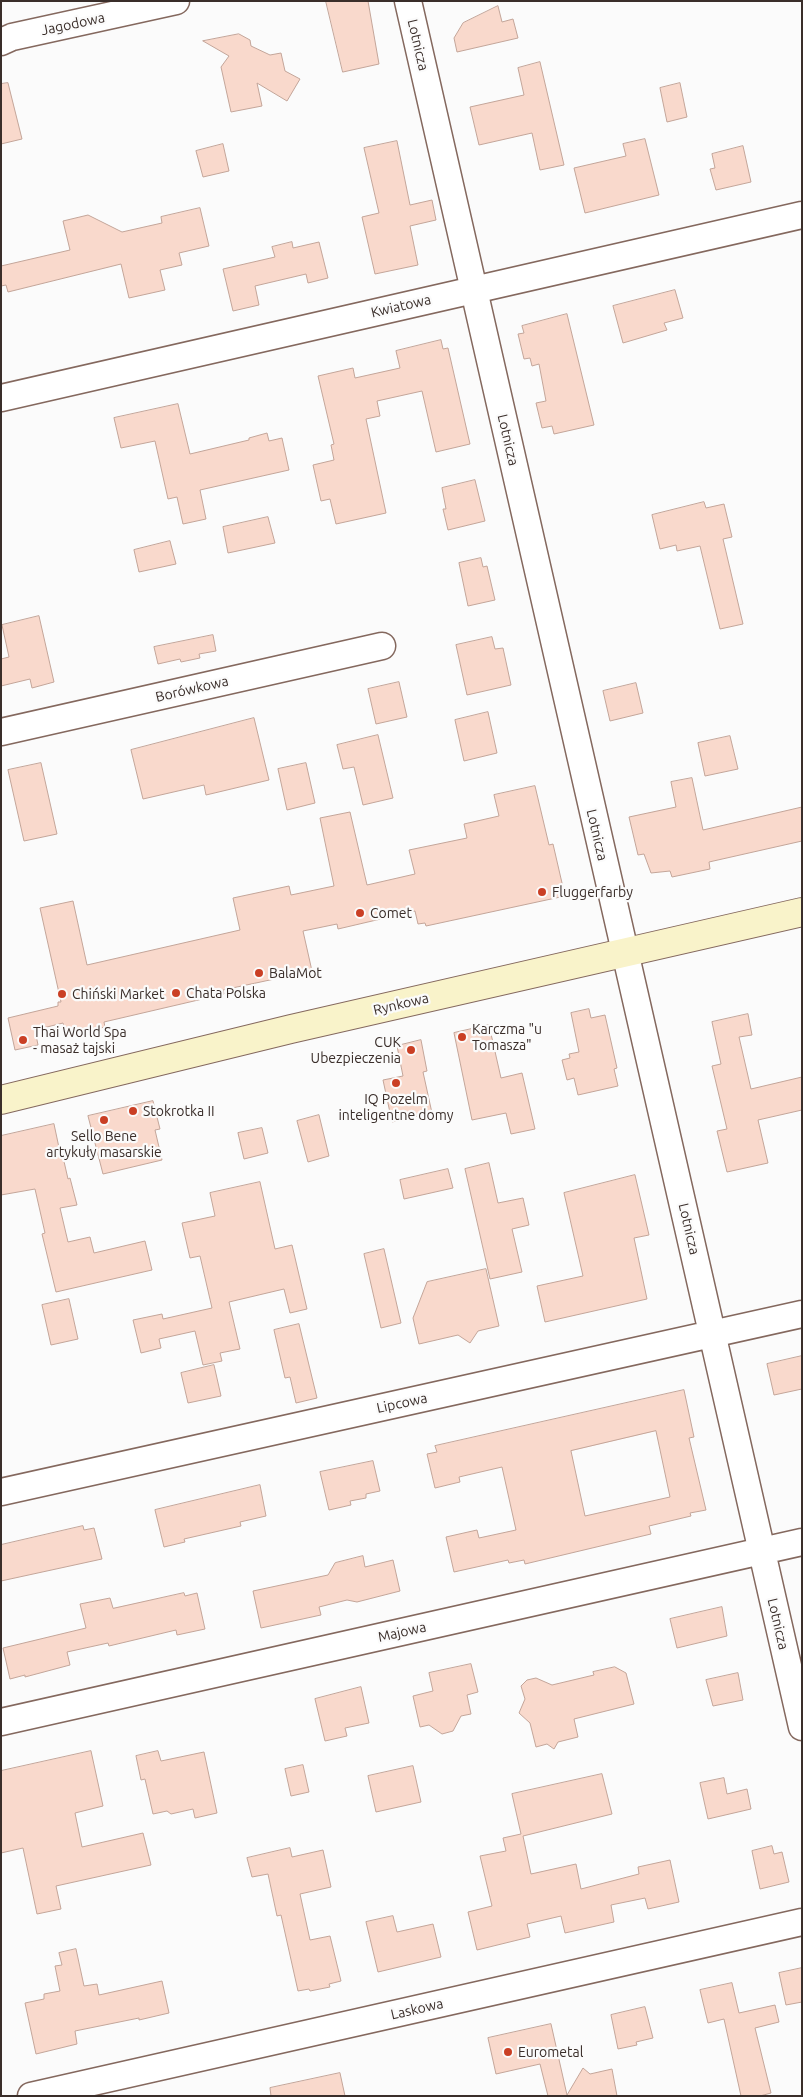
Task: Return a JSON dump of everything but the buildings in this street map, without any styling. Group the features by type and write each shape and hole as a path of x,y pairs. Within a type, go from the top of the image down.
{"street":[{"name":"Jagodowa","path":"1,42 12,37 176,1"},
{"name":"Lotnicza","path":"408,1 802,1727"},
{"name":"Kwiatowa","path":"1,398 802,215"},
{"name":"Borówkowa","path":"1,732 382,646"},
{"name":"Rynkowa","path":"1,1100 291,1029 802,912"},
{"name":"Lipcowa","path":"1,1492 802,1314"},
{"name":"Majowa","path":"1,1722 802,1542"},
{"name":"Laskowa","path":"31,2096 802,1922"}],"place":[{"name":"Fluggerfarby","path":"542,892"},
{"name":"Comet","path":"360,913"},
{"name":"BalaMot","path":"259,973"},
{"name":"Chata Polska","path":"176,993"},
{"name":"Chiński Market","path":"62,994"},
{"name":"Karczma \"u Tomasza\"","path":"462,1037"},
{"name":"Thai World Spa - masaż tajski","path":"23,1040"},
{"name":"CUK Ubezpieczenia","path":"411,1050"},
{"name":"IQ Pozelm inteligentne domy","path":"396,1083"},
{"name":"Stokrotka II","path":"133,1111"},
{"name":"Sello Bene artykuły masarskie","path":"104,1120"},
{"name":"Eurometal","path":"508,2052"}]}
